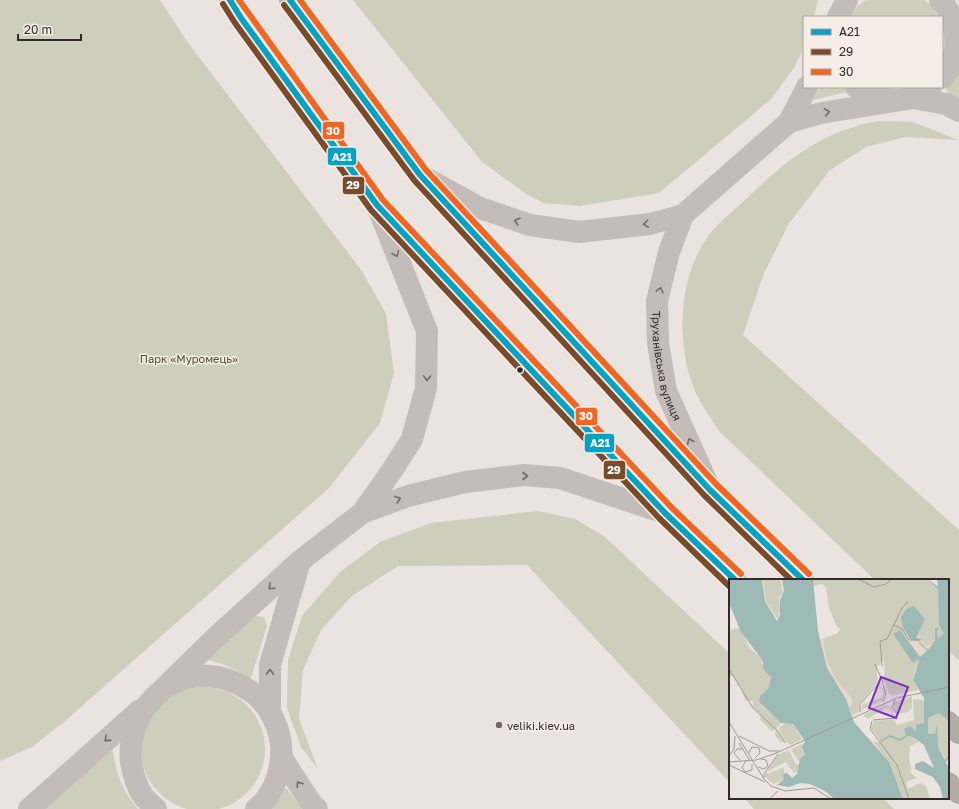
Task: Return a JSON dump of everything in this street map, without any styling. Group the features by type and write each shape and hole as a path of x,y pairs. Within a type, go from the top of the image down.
{"main road":[{"path":"230,0 240,18 377,205 665,512 734,579"},
{"path":"290,0 420,175 710,490 801,579"},
{"path":"949,723 959,733"},
{"path":"949,784 959,793"}],"street":[{"path":"839,16 848,0"},
{"path":"943,76 951,64 956,37 949,10"},
{"name":"Труханівська вулиця","path":"420,175 480,208 530,225 579,232 650,224 684,215 789,122 806,88"},
{"path":"858,88 868,95 913,95"},
{"name":"Труханівська вулиця","path":"789,122 829,112 913,95 946,104 959,111"},
{"path":"29,809 147,704 300,561 362,513 412,439 426,388 428,331 377,205"},
{"name":"Труханівська вулиця","path":"684,215 670,252 658,301 658,343 666,391 710,490"},
{"path":"362,513 408,496 451,486 524,475 560,478 665,512"},
{"path":"270,711 270,665 300,561"},
{"path":"164,688 186,678 210,676 233,681 254,693 270,711 279,733 282,758 276,783 262,804 256,809"},
{"path":"147,704 135,725 130,749 132,773 143,796 156,809"},
{"path":"282,758 309,800 317,809"}],"green space":[{"name":"Парк «Муромець»","path":"0,0 160,0 186,40 362,271 386,314 394,373 380,423 329,488 65,721 32,747 0,761"},
{"path":"353,0 818,0 814,16 803,16 803,50 794,68 771,99 659,193 580,206 543,203 525,193 482,162"},
{"path":"866,0 924,0 931,5 937,16 852,16 856,7"},
{"path":"959,70 959,101 950,97 946,89"},
{"path":"819,88 844,88 847,92 813,100"},
{"path":"884,121 913,122 958,140 905,137 866,147 829,171 788,225 764,273 743,335 959,530 959,661 949,651 949,579 874,579 720,432 704,407 691,380 683,344 682,324 684,305 692,267 699,250 713,230 775,172 817,142 850,128 868,123"},
{"path":"538,511 575,519 604,536 729,653 729,782 527,565 398,566 352,596 321,630 303,670 299,719 318,769 301,747 287,708 288,660 302,616 340,572 380,542 431,523"},
{"path":"255,616 264,617 267,626 250,681 230,667 206,660"},
{"path":"191,688 215,688 227,692 237,698 247,705 254,715 260,725 264,737 264,761 260,773 254,783 247,793 237,800 227,806 215,810 191,810 179,806 169,800 159,793 152,783 146,773 142,761 142,737 146,725 152,715 159,705 169,698 179,692"},
{"path":"112,745 115,763 123,787 138,809 41,809"},
{"path":"279,788 287,789 302,809 263,809"},
{"path":"745,799 884,799 894,809 754,809"}],"transit line":[{"name":"А21","path":"230,0 241,18 377,205 665,513 734,579"},
{"name":"30","path":"239,0 383,200 671,507 741,574"},
{"name":"А21","path":"290,0 420,175 710,490 802,579"},
{"name":"30","path":"300,0 426,170 716,484 809,574"},
{"name":"29","path":"223,4 235,23 371,210 659,518 729,586"},
{"name":"29","path":"284,5 414,180 704,495 790,579"}],"place":[{"name":"veliki.kiev.ua","path":"499,725"}]}
